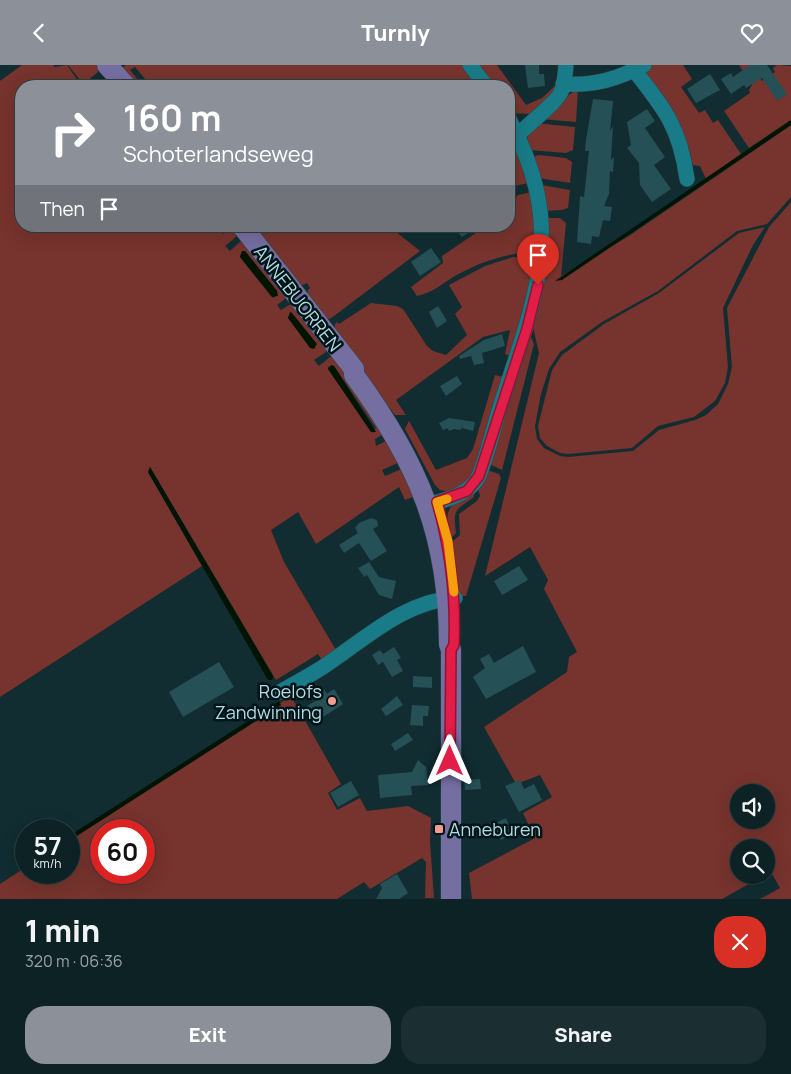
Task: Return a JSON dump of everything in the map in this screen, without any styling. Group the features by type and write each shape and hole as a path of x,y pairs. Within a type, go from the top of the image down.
{"main road":[{"path":"108,65 121,80"},
{"name":"ANNEBUORREN","path":"247,232 354,369 354,375 395,433 433,504 438,543 451,598 449,644 451,650 449,697 451,899"}],"street":[{"path":"470,65 481,80"},
{"path":"517,136 530,121 559,97 564,84 566,65"},
{"path":"564,84 598,83 639,68 670,118 681,146 687,179"},
{"path":"433,504 467,491 479,476 536,295 542,257 541,220 532,171 515,132"},
{"path":"280,692 324,667 347,649 408,611 430,601 451,598"}],"shaded area":[{"path":"22,65 53,65 55,67 67,65 77,80 15,80 15,232 222,232 223,234 226,232 236,232 236,237 225,246 230,251 240,242 250,243 286,290 285,299 277,305 281,310 289,305 298,305 327,342 326,352 314,360 319,366 330,357 339,358 384,434 375,439 376,446 388,440 400,462 382,470 385,476 404,468 413,497 405,500 399,487 316,544 298,512 271,530 284,562 336,650 322,660 318,654 276,680 150,467 148,472 202,566 0,697 0,81","holes":["242,251 245,251 277,291 274,298 240,257","334,366 376,428 373,433 328,367"]},
{"path":"68,65 99,65 98,72 88,80 80,80"},
{"path":"126,65 466,65 477,80 146,80 135,67 130,70 138,80 129,80 122,68"},
{"path":"476,65 497,65 508,80 487,80"},
{"path":"651,65 683,65 692,79 681,87 699,113 705,110 713,123 718,120 741,154 706,179 700,166 693,165 690,151 680,127 668,105 646,73"},
{"path":"739,65 751,65 762,81 775,72 773,68 777,65 791,66 791,120 749,148 724,111 750,93 749,90 752,85"},
{"path":"557,84 556,92 531,114 515,113 515,90 526,105 542,98"},
{"path":"578,90 576,122 541,119 570,94"},
{"path":"791,120 791,125 562,280 555,281"},
{"path":"535,123 575,127 573,150 566,153 530,150 527,143 528,136"},
{"path":"791,125 791,197 767,224 737,231 658,291 602,322 560,352 549,369 541,394 535,426 537,439 544,448 560,456 568,457 633,451 659,430 706,415 718,404 728,384 732,367 727,308 769,227 791,202 791,899 760,899 780,888 775,879 775,839 730,839 730,884 749,884 722,899 472,899 469,873 535,838 523,813 552,797 540,775 519,783 515,782 484,727 567,672 569,657 577,652 544,589 548,580 530,547 485,576 539,353 533,327 546,270 546,218 560,218 566,223 561,276 556,279 629,236"},
{"path":"515,145 529,183 515,186"},
{"path":"539,155 566,158 572,162 570,183 539,178 533,157"},
{"path":"541,185 570,190 568,208 545,211"},
{"path":"531,192 537,252 515,254 485,262 417,296 411,287 443,263 442,256 477,232 515,232 515,198 518,195"},
{"path":"765,227 753,245 723,308 728,367 725,383 715,401 694,417 658,426 632,448 568,454 560,453 547,446 540,438 538,426 552,370 562,355 604,324 659,293 739,233"},
{"path":"260,232 396,232 420,251 330,319 321,318 306,299 310,288 307,283 303,285 294,284 258,238"},
{"path":"242,251 245,251 277,291 278,296 272,297 240,257"},
{"path":"513,257 536,258 511,356 505,354 510,330 483,337 396,400 406,415 395,415 334,334 335,324 337,322 339,324 371,303 397,306 403,309 427,346 433,351 446,355 467,335 455,314 462,307 449,285 485,266"},
{"path":"290,312 317,344 314,349 310,348 288,318"},
{"path":"530,335 534,344 502,470 489,464"},
{"path":"331,365 334,366 376,432 371,432 328,369"},
{"path":"495,375 504,377 475,475 451,492 440,490 435,485 405,429 409,421 436,470 467,458 473,449"},
{"path":"150,467 273,676 272,680 268,680 148,472"},
{"path":"487,470 499,474 501,478 466,596 459,596 452,542 460,535 459,514 477,501 480,496 478,488"},
{"path":"473,491 474,497 459,508 455,514 456,533 451,538 448,520 450,509 458,500"},
{"path":"291,696 341,784 328,793 337,810 360,798 367,811 408,806 431,818 430,841 434,898 425,898 426,862 422,858 370,889 364,882 337,899 0,899 0,884 15,874 15,884 80,884 80,834 90,827 90,884 155,884 155,819 103,819"},
{"path":"279,701 281,705 103,819 95,819"},
{"path":"90,822 90,828 80,834 80,829"}],"building":[{"path":"525,65 539,65 539,74 544,74 545,86 528,88"},
{"path":"750,65 767,65 787,94 777,101 762,78 746,88 744,85 731,94 721,79 731,73 733,77"},
{"path":"710,74 720,90 696,103 687,89"},
{"path":"593,99 613,101 610,131 613,126 611,160 614,157 613,172 610,171 609,194 604,206 612,207 610,221 603,220 599,237 592,236 591,244 577,242 580,196 584,197 589,151 585,151 586,140"},
{"path":"647,109 655,121 645,128 665,157 654,165 671,189 652,202 640,185 639,163 627,148 631,145 627,122"},
{"path":"457,232 469,232 462,237"},
{"path":"431,248 441,262 420,276 411,262"},
{"path":"438,306 447,321 437,328 429,312"},
{"path":"502,334 505,346 482,353 484,363 474,365 471,356 460,359 459,356 484,340"},
{"path":"457,376 462,384 446,396 440,386"},
{"path":"449,418 475,422 473,431 462,428 463,423 461,430 454,429 449,431 448,428 443,430 439,423"},
{"path":"371,518 377,520 378,526 373,529 387,551 371,561 359,543 344,553 339,545 358,533 355,528 359,523"},
{"path":"369,562 379,577 396,581 392,599 379,595 367,575 364,577 358,568"},
{"path":"519,566 528,580 502,595 494,581"},
{"path":"523,646 536,672 486,699 473,677 485,668 480,659 489,654 494,663"},
{"path":"394,647 401,658 397,660 403,671 392,677 383,662 378,665 372,655 380,650 383,654"},
{"path":"219,662 234,687 183,717 169,692"},
{"path":"413,676 432,677 432,688 413,687"},
{"path":"324,689 327,694 334,689 343,704 317,721 307,706 320,698 317,693"},
{"path":"397,696 403,705 386,716 381,709"},
{"path":"412,705 429,706 428,716 423,716 423,726 410,725"},
{"path":"408,733 413,740 395,751 391,744"},
{"path":"418,760 426,767 428,785 411,786 412,795 380,798 378,775 412,772"},
{"path":"480,779 481,789 465,790 464,780"},
{"path":"520,780 524,789 534,784 542,800 519,812 505,786"},
{"path":"351,781 359,795 338,807 330,793"},
{"path":"506,818 512,834 501,840 493,824"},
{"path":"397,874 408,893 399,899 376,899 382,888 380,884"}],"slow traffic":[{"path":"447,499 437,502 448,541 454,592"}],"place":[{"name":"Roelofs Zandwinning","path":"332,701"},
{"name":"Anneburen","path":"439,829"}],"route":[{"path":"450,761 449,697 451,650 454,645 455,598 448,541 437,502 467,491 479,476 506,388 527,329 538,285"}]}
